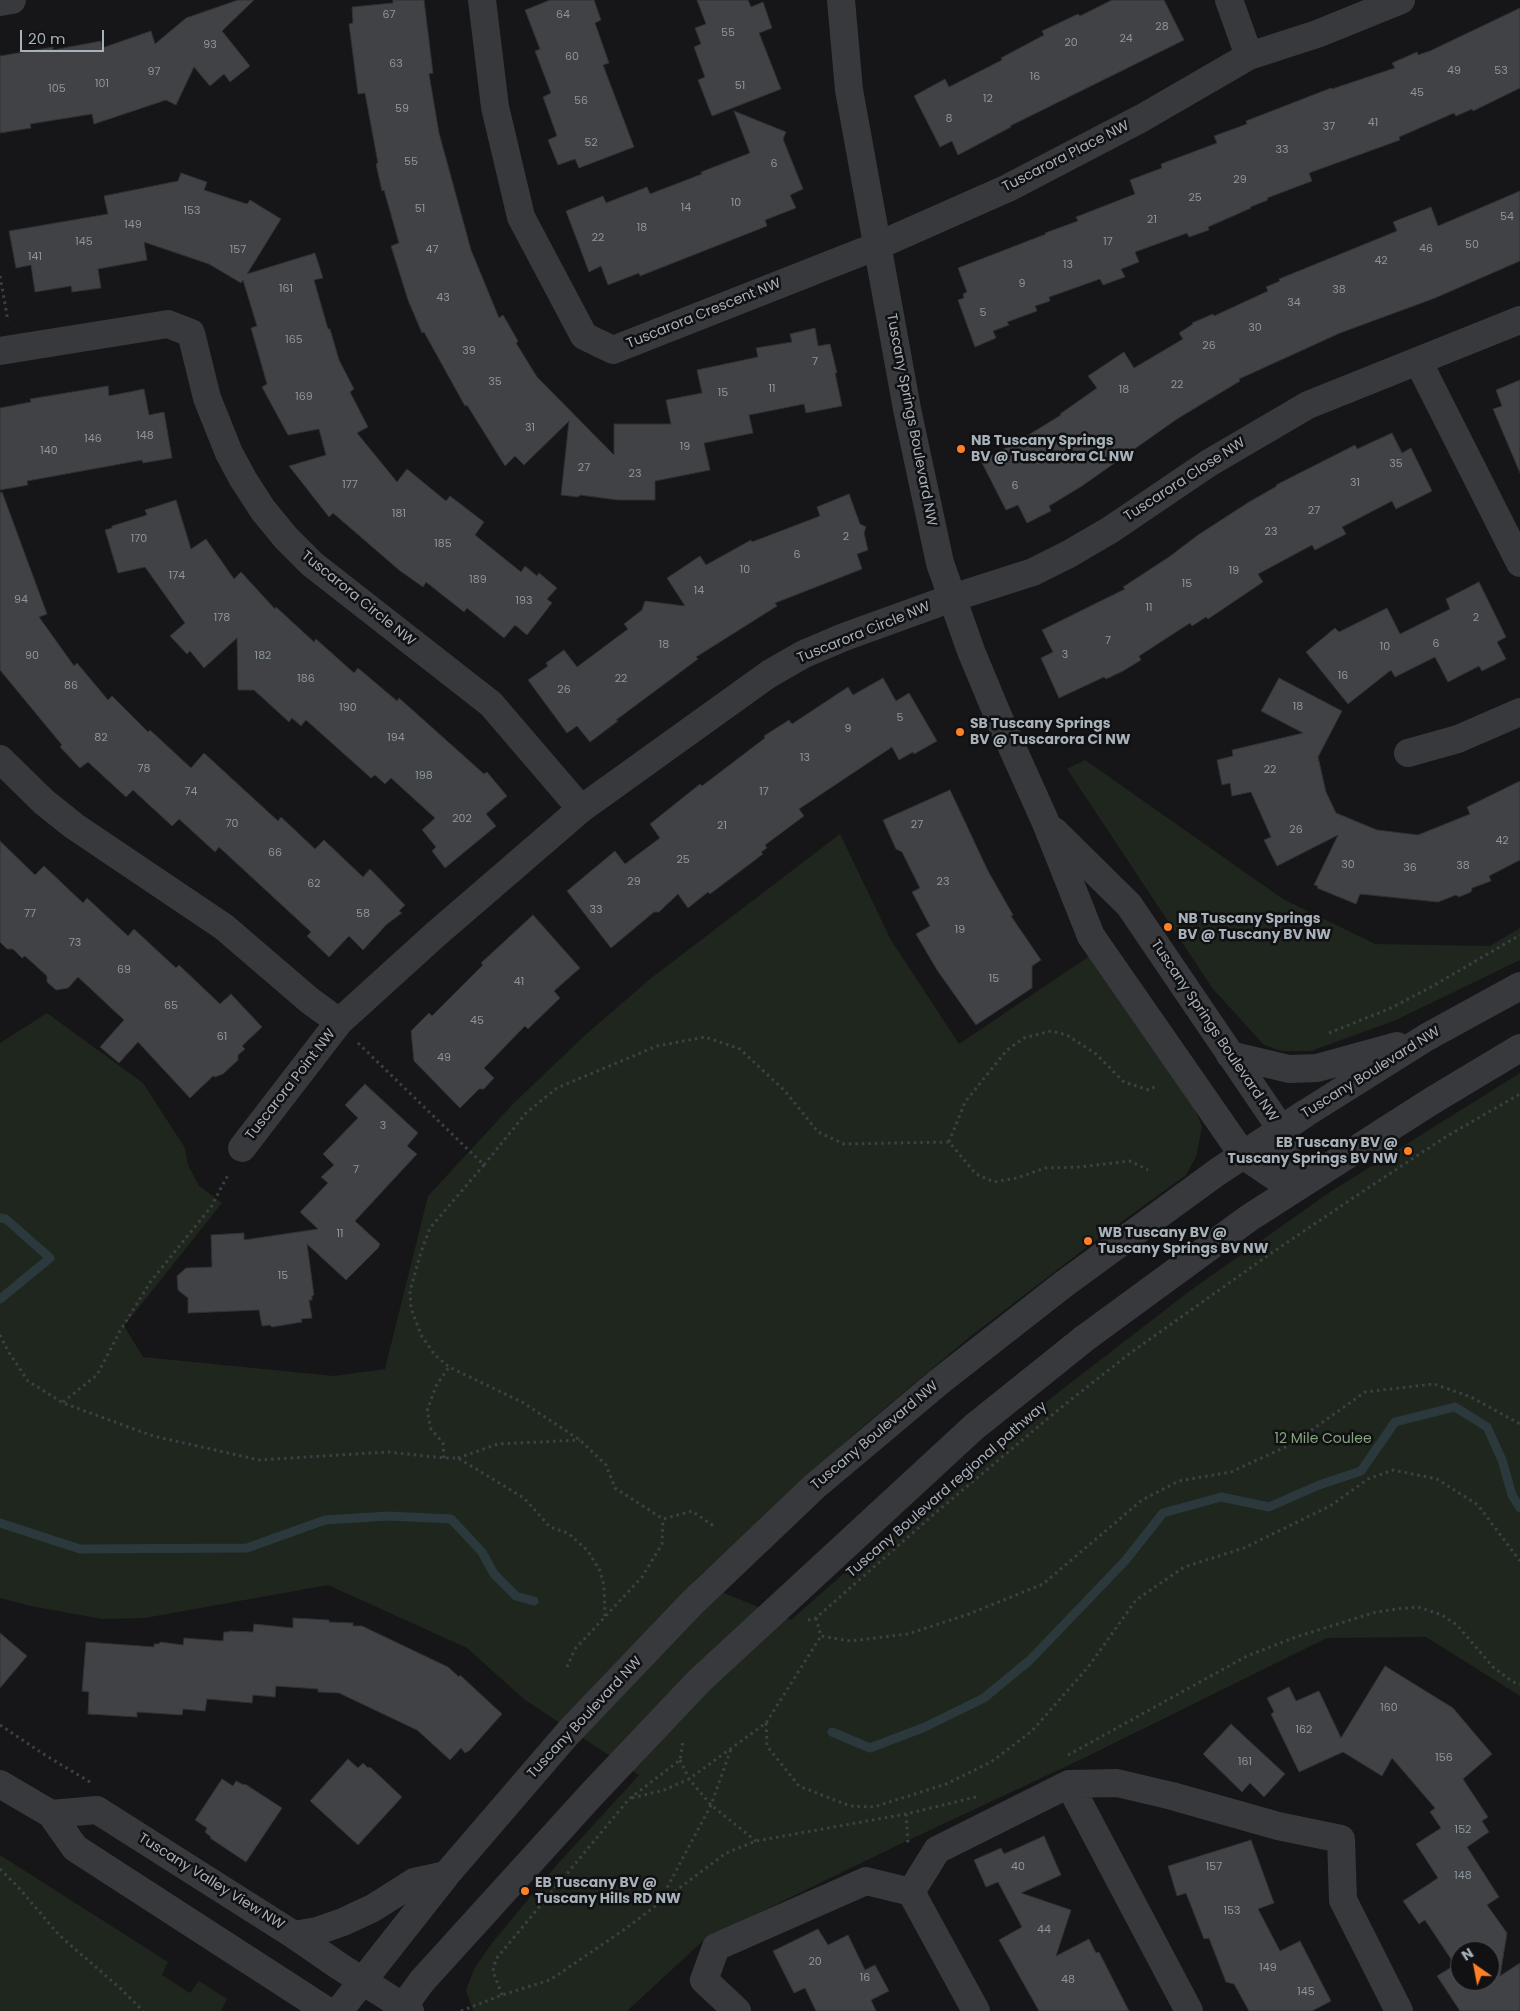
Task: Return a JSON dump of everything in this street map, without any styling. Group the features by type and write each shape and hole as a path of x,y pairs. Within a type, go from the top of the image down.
{"street":[{"path":"0,2 12,0"},
{"name":"Tuscarora Crescent NW","path":"482,0 495,107 521,217 584,336 613,350 877,246"},
{"name":"Tuscany Springs Boulevard NW","path":"842,0 849,90 877,246 929,515 940,563 952,598 998,716 1046,823 1092,936 1242,1155 1293,1189"},
{"path":"1230,0 1249,56"},
{"name":"Tuscarora Place NW","path":"877,246 1008,188 1142,118 1249,56 1317,34 1401,0"},
{"name":"Tuscarora Close NW","path":"952,598 1009,581 1070,554 1110,530 1209,463 1299,410 1520,320"},
{"name":"Tuscarora Circle NW","path":"7,350 168,324 191,334 207,398 229,453 263,510 286,538 312,564 491,704 581,809"},
{"path":"1418,361 1520,563"},
{"name":"Tuscarora Circle NW","path":"339,1022 436,934 581,809 769,674 804,654 844,637 952,598"},
{"path":"1408,753 1458,739 1520,712"},
{"path":"0,759 44,802 74,826 224,927 309,1000 339,1022"},
{"name":"Tuscany Springs Boulevard NW","path":"1046,823 1129,905 1282,1129 1293,1189"},
{"name":"Tuscany Boulevard NW","path":"339,2011 446,1875 568,1733 692,1603 815,1486 940,1382 1056,1290 1242,1155 1427,1037 1520,986"},
{"name":"Tuscarora Point NW","path":"242,1148 339,1022"},
{"path":"1230,1055 1290,1069 1317,1068 1427,1037"},
{"path":"404,2009 422,1981 591,1795 699,1681 974,1427 1085,1338 1249,1218 1430,1102 1520,1048"},
{"path":"1066,1771 1189,2011"},
{"path":"912,1892 937,1850 1066,1771 1172,1796 1278,1826 1341,1839 1343,1900 1399,2011"},
{"path":"0,1784 51,1814 75,1848 327,2011"},
{"name":"Tuscany Valley View NW","path":"51,1814 97,1810 294,1935 404,2009"},
{"path":"294,1935 317,1931 342,1922 373,1908 414,1882 446,1875"},
{"path":"738,2011 704,1980 716,1946 866,1881 912,1892 976,2011"}],"path":[{"path":"0,276 7,350"},
{"path":"1324,1036 1391,1008 1433,986 1520,935"},
{"path":"339,1022 484,1165"},
{"path":"949,1142 965,1102 1007,1050 1024,1038 1051,1031 1067,1035 1096,1054 1124,1082 1148,1090 1156,1086"},
{"path":"714,1527 692,1511 663,1519 616,1488 606,1465 580,1440 522,1402 449,1366 435,1356 421,1335 411,1308 410,1292 430,1228 526,1113 557,1088 657,1046 705,1037 740,1049 785,1091 818,1132 844,1144 949,1142"},
{"name":"Tuscany Boulevard regional pathway","path":"804,1621 816,1618 933,1515 1129,1354 1270,1254 1356,1196 1447,1136 1520,1094"},
{"path":"949,1142 976,1174 994,1182 1017,1178 1045,1168 1080,1167 1130,1161 1148,1170"},
{"path":"63,1403 97,1375 120,1331 151,1281 212,1207 242,1148"},
{"path":"0,1334 8,1351 28,1381 63,1403 153,1436 259,1460 388,1452 458,1458 498,1444 580,1440"},
{"path":"444,1458 443,1443 431,1429 427,1411 436,1386 449,1366"},
{"path":"821,1636 850,1641 908,1634 969,1614 1043,1584 1142,1500 1178,1481 1231,1472 1292,1444 1365,1392 1434,1384 1471,1397 1520,1424"},
{"path":"458,1458 524,1498 550,1527 568,1533 588,1551 600,1571 604,1585 605,1616"},
{"path":"766,1723 767,1746 798,1786 850,1806 874,1807 946,1784 991,1762 1032,1731 1089,1666 1136,1600 1184,1567 1244,1548 1330,1506 1368,1479 1393,1470 1437,1479 1478,1506 1520,1561"},
{"path":"567,1667 574,1649 642,1577 662,1544 663,1519"},
{"path":"1066,1771 1247,1656 1296,1637 1376,1612 1397,1608 1418,1608 1442,1615 1457,1625 1493,1667 1513,1682 1520,1684"},
{"path":"629,1799 664,1790 689,1779 766,1723 821,1636 816,1618"},
{"path":"684,1739 681,1746 680,1760 689,1779 711,1805 756,1841"},
{"path":"660,1902 711,1805 731,1749"},
{"path":"502,1995 493,1971 496,1959 629,1799 680,1760"},
{"path":"461,2011 502,1995 550,1980 625,1929 726,1853 756,1841 906,1814 983,1795"},
{"path":"0,1869 73,1949 121,1989 143,2011"}],"green space":[{"path":"1085,760 1283,899 1375,944 1490,946 1520,928 1520,960 1396,1020 1311,1051 1282,1051 1264,1045 1213,989 1067,769"},
{"name":"12 Mile Coulee","path":"840,834 891,940 959,1044 1091,955 1192,1101 1202,1127 1196,1157 1186,1175 1087,1247 971,1336 854,1434 694,1581 791,1620 937,1491 1060,1391 1191,1290 1330,1192 1520,1073 1520,1696 1426,1637 1327,1638 1084,1758 894,1847 705,1939 627,2011 473,2011 466,1990 474,1969 492,1943 554,1868 639,1775 525,1700 467,1648 328,1585 145,1618 102,1619 30,1606 0,1598 0,1043 47,1013 143,1083 185,1148 188,1165 199,1186 222,1203 124,1326 143,1357 334,1376 385,1369 428,1196 513,1104 583,1037 650,979"},
{"path":"0,1855 168,1962 162,1975 190,1993 199,1981 227,1999 221,2011 0,2011"}],"building":[{"path":"238,0 254,0 222,31 250,66 230,82 224,74 210,86 194,67 176,105 166,100 94,124 92,114 30,124 31,128 0,133 0,56 53,47 53,50 101,41 102,48 151,31 155,44 186,18"},
{"path":"393,0 424,0 433,73 429,74 439,133 471,250 499,318 503,315 518,341 516,343 537,377 614,455 614,424 671,424 666,400 702,393 697,370 758,357 756,348 792,342 790,334 815,328 818,346 830,344 842,406 806,413 804,404 749,415 753,433 704,443 710,470 655,481 655,500 618,500 580,495 578,497 561,495 569,421 524,465 515,456 505,466 467,405 465,406 424,332 422,333 408,300 391,246 399,243 384,190 382,191 365,93 358,94 349,24 353,23 352,7 393,3"},
{"path":"550,0 594,0 601,20 595,23 609,63 603,65 634,147 579,168 575,159 558,165 548,140 557,136 543,97 551,93 535,51 540,49 525,10"},
{"path":"697,0 748,0 751,7 763,2 772,28 759,33 781,89 712,116 698,80 705,77 694,47 701,44 695,28 706,24"},
{"path":"1112,0 1164,0 1184,40 1010,126 958,155 952,141 940,147 914,96 945,79 949,87 1002,60 1001,58 1044,35 1042,31 1078,14 1080,16"},
{"path":"1520,8 1520,88 1473,111 1472,109 1456,116 1454,113 1399,137 1400,140 1309,173 1312,181 1267,198 1268,200 1208,227 1209,230 1189,237 1187,233 1135,252 1139,262 1121,269 1125,277 1103,285 1100,279 1049,297 1050,301 1035,306 1037,311 1007,322 1009,325 993,331 996,338 975,347 958,300 964,298 963,294 967,292 958,268 1078,221 1076,217 1135,194 1130,180 1162,168 1161,164 1217,143 1214,136 1247,124 1246,121 1331,88 1395,68 1392,63 1417,52 1418,55 1430,51"},
{"path":"734,111 786,132 783,139 803,189 790,195 796,208 765,220 767,226 640,276 639,273 608,285 601,266 589,272 566,211 603,196 606,203 647,187 650,194 750,153"},
{"path":"181,173 207,182 204,190 247,204 250,200 281,219 247,274 315,253 323,278 314,280 328,329 330,329 339,360 354,389 350,392 368,427 357,433 397,482 407,469 446,501 450,496 484,522 475,535 521,572 525,566 537,576 539,573 557,588 547,599 552,603 527,635 515,625 504,638 467,608 464,612 426,582 423,587 399,570 333,513 329,517 289,466 326,455 319,429 288,435 262,387 267,384 251,328 257,326 243,280 241,283 209,264 144,242 147,260 98,269 101,288 72,292 71,286 35,292 31,265 16,268 9,231 108,214 104,196 178,181"},
{"path":"1520,191 1520,261 1435,298 1340,333 1239,379 1240,381 1177,419 1082,486 1049,506 1051,511 1027,523 1018,505 1006,510 981,461 1061,415 1097,388 1088,376 1124,352 1134,368 1183,339 1179,333 1192,323 1213,314 1214,316 1268,291 1266,287 1280,281 1279,279 1397,231 1393,222 1431,207 1438,226"},
{"path":"1520,380 1520,473 1493,409 1502,406 1496,390"},
{"path":"108,386 109,396 144,389 149,415 164,412 172,458 143,463 142,460 27,481 28,485 0,490 0,408 31,402 30,399"},
{"path":"1392,433 1402,453 1411,448 1432,491 1396,509 1392,501 1342,527 1346,534 1315,550 1312,545 1258,574 1263,582 1208,619 1206,617 1192,626 1190,623 1139,656 1141,660 1123,671 1106,679 1104,677 1059,698 1041,658 1053,652 1042,630 1125,589 1123,587 1169,557 1198,535 1276,485 1355,445 1357,449"},
{"path":"2,492 47,614 39,617 74,666 77,663 108,700 112,696 148,732 150,730 191,768 204,753 278,821 281,817 315,849 324,840 363,877 370,869 405,905 399,911 402,913 387,924 363,950 349,936 329,957 307,936 311,932 219,847 215,852 179,819 172,826 133,790 126,797 88,762 80,768 60,747 62,745 0,670 0,493"},
{"path":"849,494 860,524 866,527 864,533 868,550 857,554 862,569 775,603 777,606 696,657 698,659 616,720 618,721 590,742 577,726 567,733 528,680 548,666 546,663 564,650 577,667 628,629 624,624 642,610 645,601 685,606 667,578 700,556 706,565 751,540 752,542 820,516 817,507"},
{"path":"176,500 191,549 206,539 234,579 241,572 275,609 276,607 314,642 316,639 354,673 358,668 397,701 399,698 484,774 487,772 507,796 486,814 496,826 445,868 432,851 436,847 422,830 435,818 391,778 385,784 375,775 371,778 306,720 301,726 292,718 289,722 254,690 238,690 237,638 204,668 190,651 187,654 170,636 185,623 145,567 118,573 105,530 147,515 145,510"},
{"path":"1479,582 1506,637 1497,642 1506,659 1482,671 1479,666 1448,682 1435,657 1395,677 1391,670 1348,704 1306,652 1335,628 1339,632 1387,608 1400,634 1450,609 1446,599"},
{"path":"883,678 896,701 909,693 937,741 899,760 892,747 799,809 804,816 765,845 767,848 761,852 763,854 710,894 708,892 688,908 678,894 659,912 654,912 611,948 567,891 615,851 625,864 660,838 650,824 700,784 702,786 765,738 764,736 789,720 792,724 848,687 853,695"},
{"path":"1279,678 1342,711 1318,757 1326,792 1336,813 1377,830 1418,835 1470,814 1467,807 1520,781 1520,860 1489,876 1491,881 1472,888 1471,892 1438,902 1360,894 1356,904 1317,888 1318,886 1314,885 1338,835 1277,866 1264,840 1271,837 1251,792 1232,796 1230,783 1222,785 1217,760 1233,756 1232,750 1303,733 1261,711"},
{"path":"950,790 988,871 1013,915 1011,916 1041,960 1032,966 1032,988 976,1025 937,970 916,934 930,926 912,892 920,888 902,852 896,849 883,820"},
{"path":"0,841 35,875 44,866 83,903 87,898 128,936 134,929 176,968 179,965 220,1004 231,994 262,1027 242,1046 245,1049 238,1055 238,1060 223,1074 213,1076 190,1098 138,1042 119,1063 100,1047 124,1020 78,977 68,988 56,990 47,982 47,976 25,956 22,958 13,949 7,949 0,942"},
{"path":"533,915 580,968 554,991 560,998 528,1029 525,1026 484,1068 494,1078 484,1089 479,1089 460,1108 414,1061 411,1031 429,1013 432,1016 483,965 481,963"},
{"path":"365,1084 418,1133 407,1146 417,1154 355,1221 380,1244 378,1248 346,1280 307,1244 314,1295 312,1300 309,1300 312,1318 301,1319 302,1322 272,1327 270,1325 262,1326 259,1310 188,1313 188,1298 178,1290 177,1276 186,1268 212,1267 211,1235 244,1233 244,1240 318,1229 300,1212 328,1183 321,1177 334,1165 323,1154 358,1118 345,1105"},
{"path":"293,1618 329,1620 329,1622 353,1623 353,1626 362,1626 448,1667 459,1677 460,1675 502,1714 470,1750 465,1753 461,1748 450,1760 417,1730 339,1693 318,1692 318,1689 276,1686 275,1697 253,1695 252,1703 207,1699 205,1711 183,1709 182,1715 137,1712 137,1717 88,1714 89,1692 82,1691 86,1642 154,1647 154,1644 159,1644 160,1642 183,1645 184,1638 223,1641 224,1632 253,1632 254,1624 293,1628"},
{"path":"0,1633 27,1656 0,1688"},
{"path":"1385,1666 1453,1708 1492,1754 1463,1779 1488,1817 1482,1821 1489,1832 1467,1847 1499,1897 1487,1905 1507,1933 1500,1976 1500,1941 1450,1941 1450,1958 1425,1920 1419,1924 1403,1901 1438,1878 1416,1844 1441,1828 1430,1812 1435,1808 1392,1758 1382,1776 1343,1752 1299,1772 1271,1714 1274,1712 1267,1698 1289,1687 1296,1701 1319,1691 1341,1738"},
{"path":"1231,1724 1285,1774 1264,1797 1250,1783 1242,1792 1203,1754"},
{"path":"348,1759 358,1768 363,1763 368,1768 370,1767 402,1797 358,1845 310,1801"},
{"path":"222,1779 233,1786 236,1781 245,1784 282,1808 246,1862 210,1838 205,1832 207,1828 195,1820"},
{"path":"1044,1836 1061,1875 1021,1893 1071,1910 1056,1956 1089,1939 1096,1953 1099,1952 1129,2011 1039,2011 999,1940 1022,1927 998,1882 986,1887 974,1860 1001,1848 1004,1854"},
{"path":"1251,1840 1274,1903 1258,1909 1280,1951 1300,1941 1331,2001 1312,2011 1249,2011 1234,1984 1226,1982 1209,1938 1204,1939 1186,1893 1177,1896 1168,1866"},
{"path":"818,1929 828,1945 848,1935 865,1970 875,1965 889,1991 871,2000 876,2011 816,2011 805,1988 794,1993 773,1951"},
{"path":"1520,1963 1520,2011 1460,2011 1437,1976 1450,1968 1450,1991 1500,1991 1500,1976"}],"waterway":[{"path":"0,1218 6,1219 50,1258 0,1299"},
{"path":"832,1732 870,1748 925,1727 984,1698 1030,1660 1125,1561 1163,1513 1221,1497 1269,1507 1319,1485 1361,1471 1395,1422 1455,1407 1487,1427 1502,1460 1512,1495 1520,1508"},
{"path":"0,1523 80,1549 247,1548 325,1520 389,1516 451,1519 482,1552 494,1574 516,1596 534,1601"}],"place":[{"name":"NB Tuscany Springs BV @ Tuscarora CL NW","path":"961,449"},
{"name":"SB Tuscany Springs BV @ Tuscarora CI NW","path":"960,732"},
{"name":"NB Tuscany Springs BV @ Tuscany BV NW","path":"1168,927"},
{"name":"EB Tuscany BV @ Tuscany Springs BV NW","path":"1408,1151"},
{"name":"WB Tuscany BV @ Tuscany Springs BV NW","path":"1088,1241"},
{"name":"EB Tuscany BV @ Tuscany Hills RD NW","path":"525,1891"}]}
